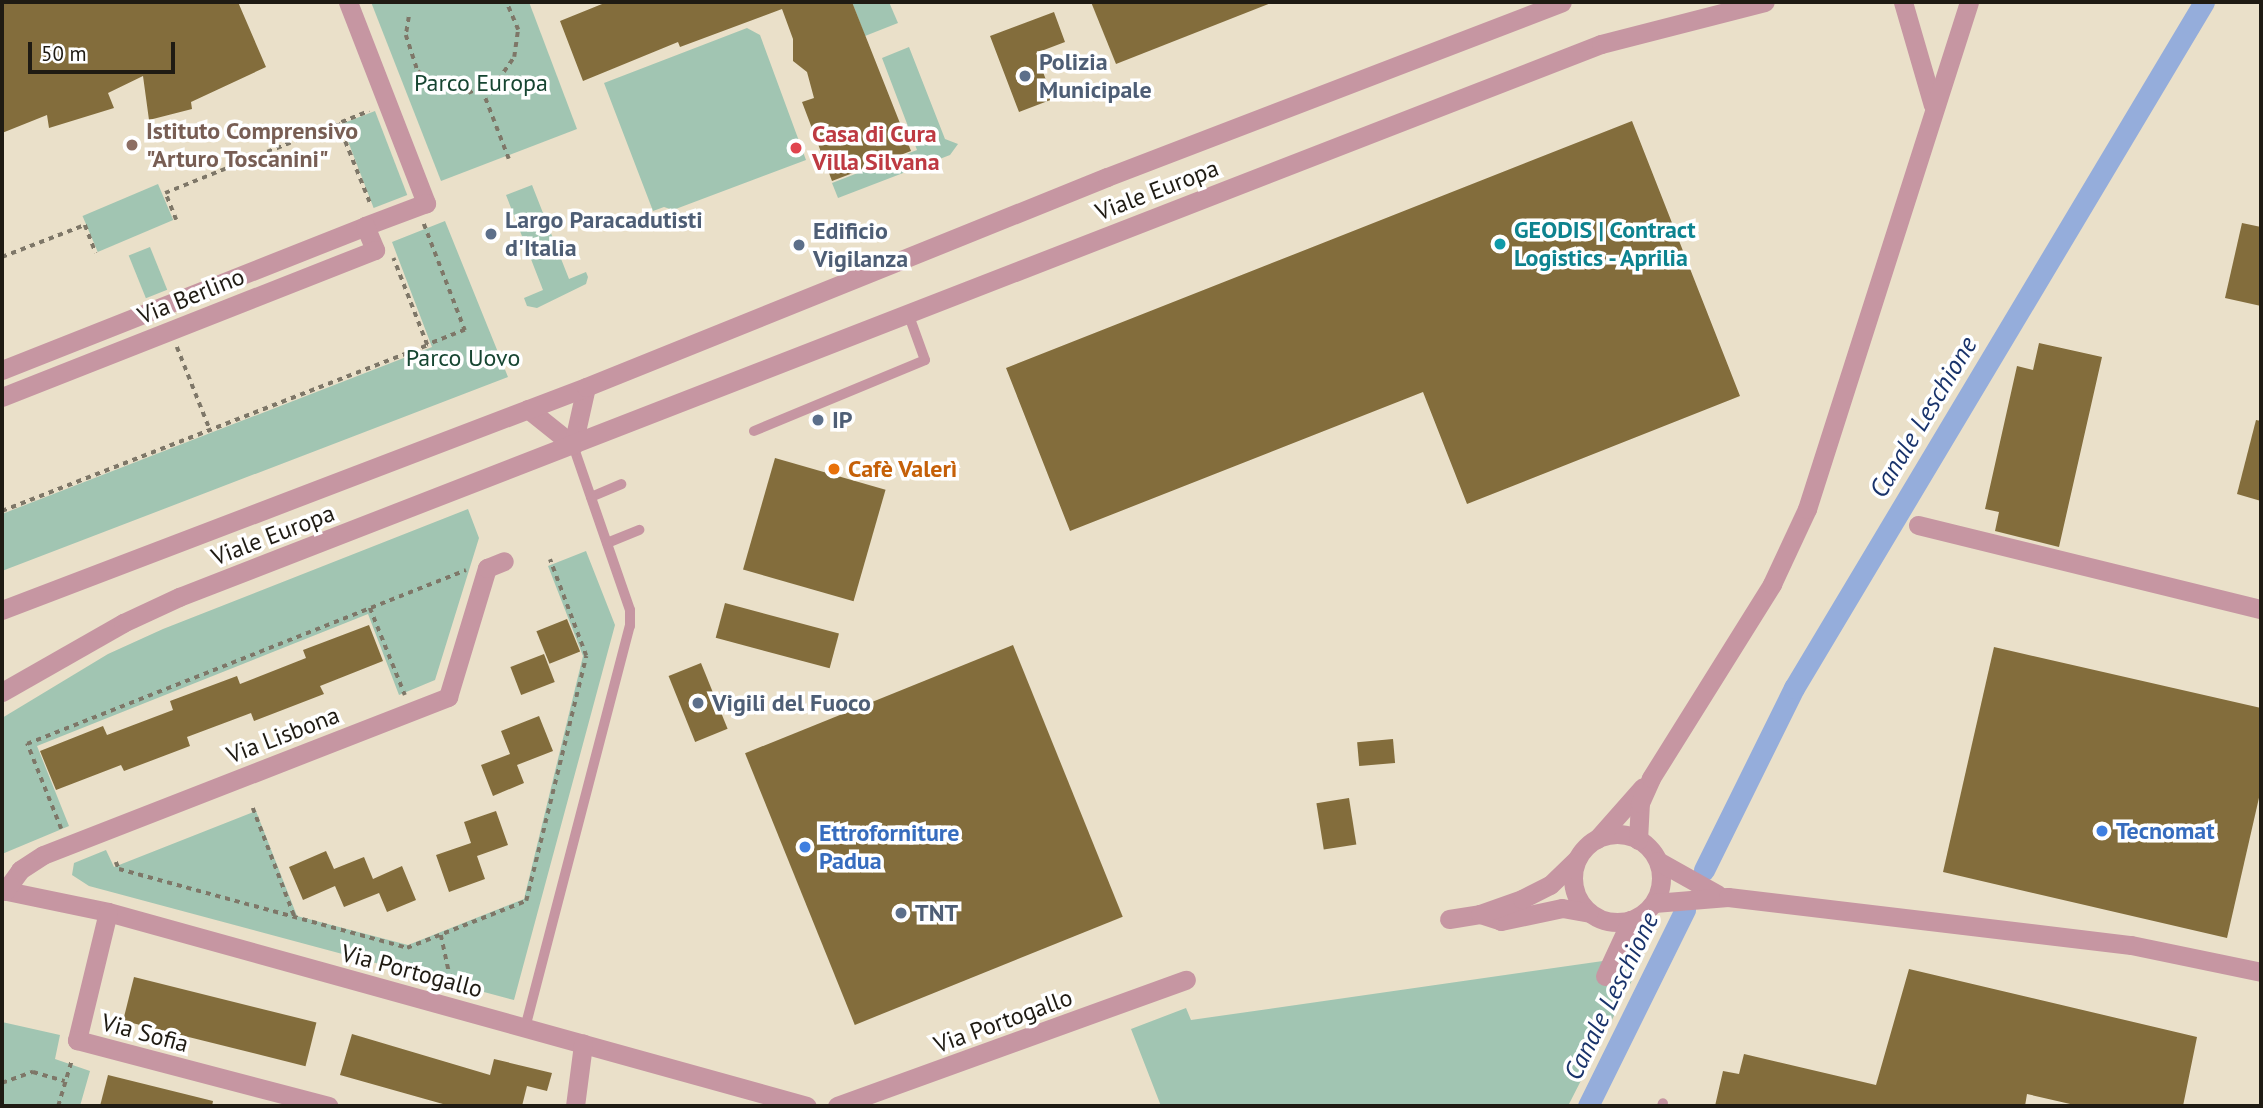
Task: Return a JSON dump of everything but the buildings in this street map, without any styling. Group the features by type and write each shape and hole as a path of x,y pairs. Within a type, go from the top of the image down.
{"street":[{"name":"Via Berlino","path":"2,370 369,218 426,203 348,2"},
{"name":"Viale Europa","path":"2,610 586,387 1107,177 1562,2"},
{"name":"Viale Europa","path":"2,692 149,610 1601,44 1765,2"},
{"path":"1903,2 1933,107"},
{"path":"1638,840 1640,803 1651,778 1772,584 1807,509 1968,3"},
{"name":"Via Berlino","path":"2,397 375,250 369,218"},
{"path":"528,409 573,445 586,387"},
{"path":"1917,525 2261,610"},
{"name":"Via Lisbona","path":"3,890 20,870 43,855 448,697 487,568 503,561"},
{"path":"1449,919 1480,915 1550,885 1597,839 1651,778"},
{"path":"1597,839 1625,835 1638,840 1658,861 1701,889 1728,897 2131,945 2261,972"},
{"path":"1577,859 1574,888 1595,916 1607,967 1631,920 1654,903 1728,897"},
{"path":"1654,903 1661,875 1658,861"},
{"name":"Via Portogallo","path":"3,890 108,912 807,1106"},
{"path":"1480,915 1501,921 1562,908 1595,916 1631,920"},
{"name":"Via Sofia","path":"108,912 77,1040 328,1106"},
{"name":"Via Portogallo","path":"837,1106 1186,980"},
{"path":"575,1106 583,1044"}],"lane":[{"path":"754,430 925,360 908,313"},
{"path":"526,1028 630,626 630,610 573,445"},
{"path":"591,497 621,484"},
{"path":"607,543 639,530"}],"path":[{"path":"409,17 406,35 418,71 449,91 482,89 498,80 514,57 518,30 506,2"},
{"path":"482,89 509,159"},
{"path":"176,220 165,193 376,108"},
{"path":"338,124 369,218"},
{"path":"2,511 465,330 424,224"},
{"path":"2,257 85,225 96,253"},
{"path":"392,256 427,345"},
{"path":"175,341 210,430"},
{"path":"225,539 234,560"},
{"path":"116,862 119,869 407,948 526,901 586,656 550,561"},
{"path":"63,834 27,744 474,567"},
{"path":"370,608 406,697"},
{"path":"253,808 295,918"},
{"path":"441,935 452,986"},
{"path":"58,1106 77,1040"},
{"path":"2,1083 33,1072 65,1081"}],"green space":[{"name":"Parco Europa","path":"371,2 529,2 577,129 441,181"},
{"path":"852,2 889,2 898,23 865,36"},
{"path":"747,28 760,35 806,160 673,210 664,207 653,211 604,83"},
{"path":"909,47 945,139 958,144 950,155 838,198 832,183 917,150 882,58"},
{"path":"375,111 407,195 374,208 341,124"},
{"path":"158,184 173,220 98,252 83,216"},
{"path":"532,185 569,279 586,272 588,277 586,284 537,308 527,306 524,298 543,290 506,195"},
{"name":"Parco Uovo","path":"445,221 508,377 2,571 2,514 432,347 392,242"},
{"path":"150,247 167,290 146,298 129,256"},
{"path":"468,509 479,538 435,680 399,695 368,614 37,746 69,826 2,854 2,718 108,654 163,629"},
{"path":"586,551 615,625 514,1000 89,886 72,875 74,863 106,850 114,867 256,811 297,916 408,945 524,899 583,656 548,566"},
{"path":"1645,955 1568,1106 1161,1106 1131,1029 1186,1008 1191,1020"},
{"path":"2,1022 60,1035 55,1059 90,1071 80,1106 2,1106"}],"waterway":[{"name":"Canale Leschione","path":"1704,870 1794,688 2204,2"},
{"name":"Canale Leschione","path":"1588,1106 1685,910"}],"place":[{"name":"Polizia Municipale","path":"1025,76"},
{"name":"Istituto Comprensivo \"Arturo Toscanini\"","path":"132,145"},
{"name":"Casa di Cura Villa Silvana","path":"796,148"},
{"name":"Largo Paracadutisti d'Italia","path":"491,234"},
{"name":"GEODIS | Contract Logistics - Aprilia","path":"1500,244"},
{"name":"Edificio Vigilanza","path":"799,245"},
{"name":"IP","path":"818,420"},
{"name":"Cafè Valerì","path":"834,469"},
{"name":"Vigili del Fuoco","path":"698,703"},
{"name":"Tecnomat","path":"2102,831"},
{"name":"Ettroforniture Padua","path":"805,847"},
{"name":"TNT","path":"901,913"}]}
